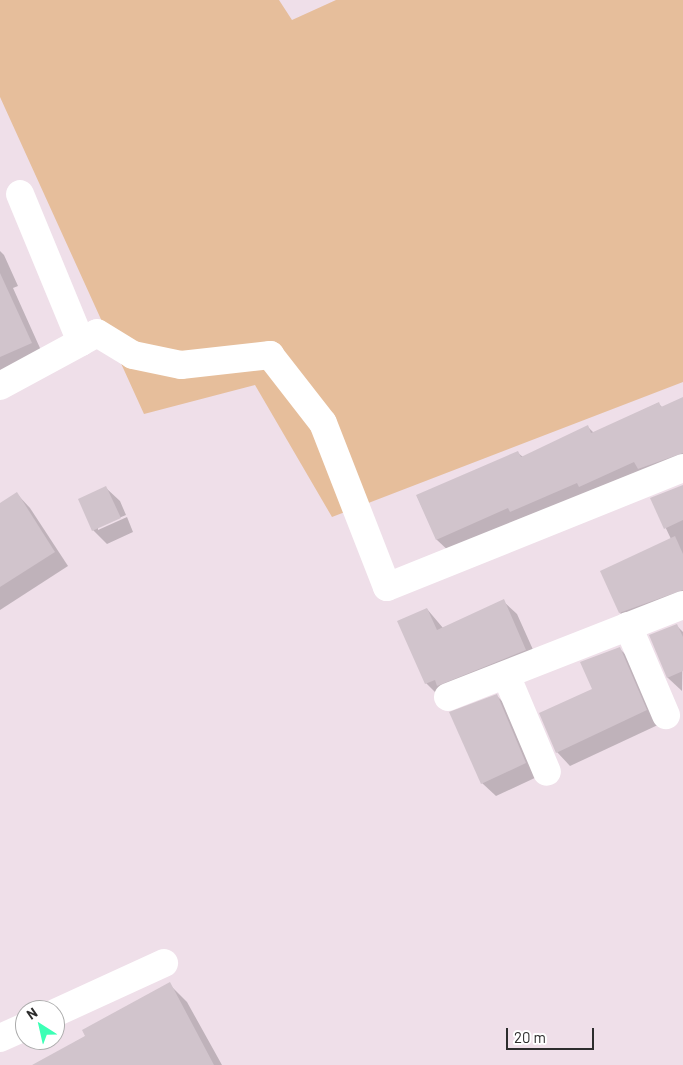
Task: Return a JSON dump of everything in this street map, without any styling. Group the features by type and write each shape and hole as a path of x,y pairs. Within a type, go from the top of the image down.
{"street":[{"path":"20,194 81,342"},
{"path":"0,386 97,333 133,355 181,365 270,355 323,422 387,588 683,468"},
{"path":"448,697 683,605"},
{"path":"628,626 666,715"},
{"path":"506,675 547,772"},
{"path":"65,1008 164,963"},
{"path":"0,1038 15,1031"}],"shaded area":[{"path":"0,0 279,0 292,20 336,0 683,0 683,382 332,517 255,385 144,414 0,97"}],"building":[{"path":"0,273 32,343 0,357"},
{"path":"683,397 683,453 638,469 634,462 579,487 577,483 510,512 508,508 436,540 416,495 518,451 521,457 588,425 591,433 659,402 661,407"},
{"path":"683,485 683,520 664,529 650,498"},
{"path":"106,486 121,518 92,531 78,499"},
{"path":"17,492 55,552 0,587 0,503"},
{"path":"675,536 683,554 683,590 619,613 600,571"},
{"path":"504,599 526,650 437,686 435,680 425,684 397,621 427,608 437,630"},
{"path":"677,624 683,637 683,671 667,678 649,635"},
{"path":"620,647 647,710 556,753 539,713 592,689 580,662"},
{"path":"497,694 526,763 481,784 449,712"},
{"path":"170,982 214,1065 32,1065 59,1050 65,1050 65,1047 85,1036 82,1030"}]}
